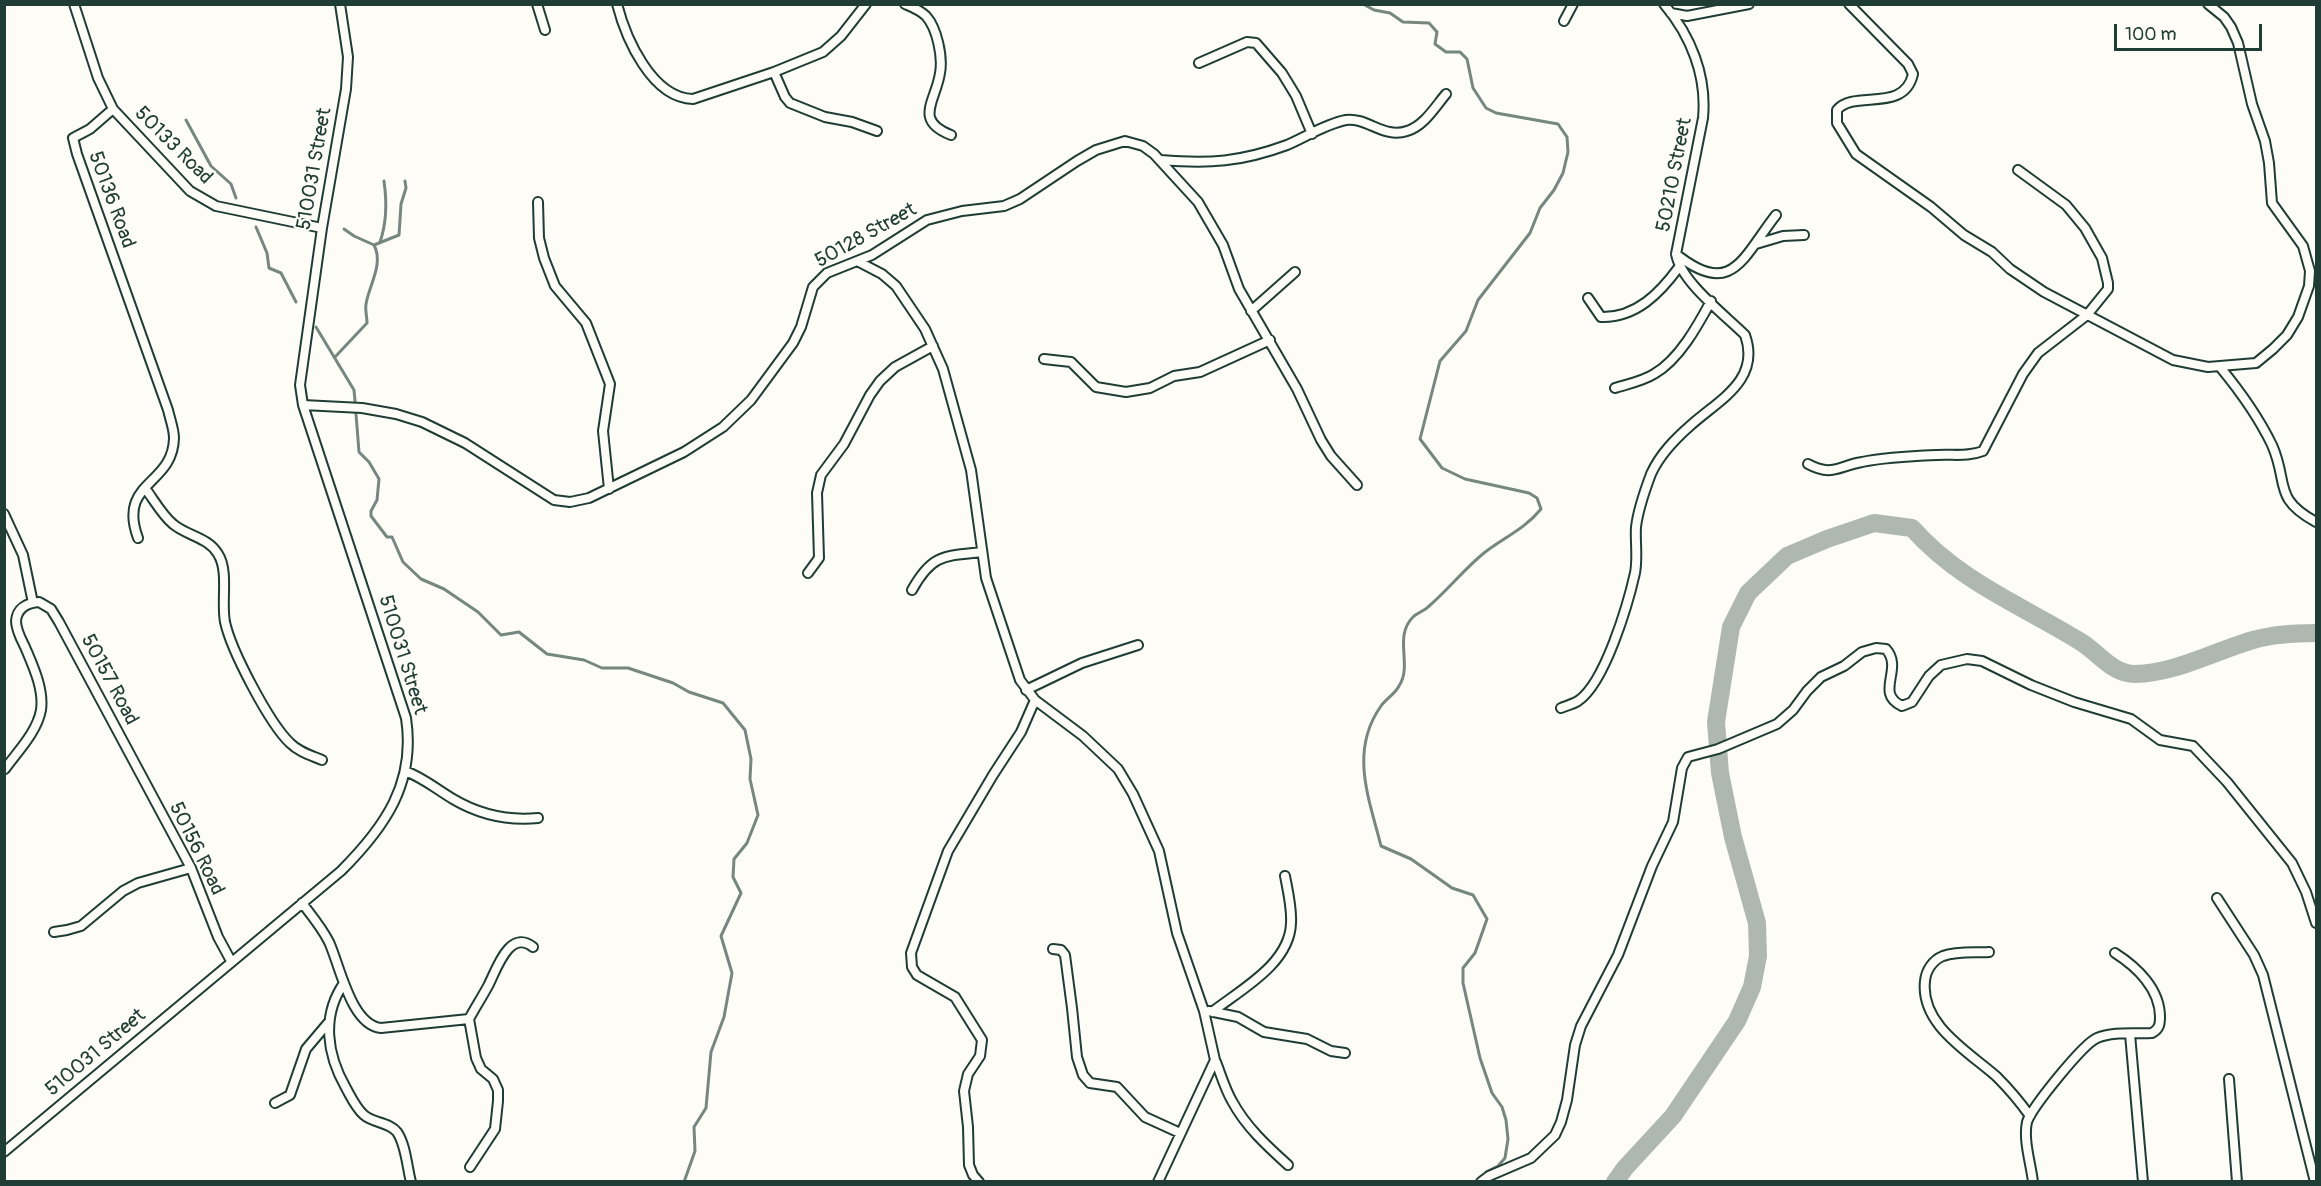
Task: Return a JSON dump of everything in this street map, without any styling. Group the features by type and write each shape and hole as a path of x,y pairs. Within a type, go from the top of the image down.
{"street":[{"name":"50133 Road","path":"74,4 98,78 113,109 176,178 205,201 225,208 322,228"},
{"name":"510031 Street","path":"4,1152 302,903 363,849 384,821 397,796 405,771 409,739 406,718 303,405 300,385 322,228 346,89 348,57 340,4"},
{"path":"537,4 545,30"},
{"path":"617,4 626,32 647,69 660,86 680,98 704,96 811,58 831,46 866,4"},
{"path":"905,4 925,15 938,44 941,67 939,81 930,105 930,117 936,128 951,135"},
{"path":"1564,21 1574,4"},
{"name":"50210 Street","path":"1664,4 1688,40 1697,62 1705,100 1704,118 1676,254 1679,267"},
{"path":"1671,13 1693,15 1749,4"},
{"path":"1849,4 1908,64 1913,74 1908,84 1898,93 1879,100 1850,102 1837,110 1837,123 1856,154 1931,207 1964,235 1992,252 2027,282 2173,360 2220,367 2256,363 2274,349 2298,317 2309,286 2310,271 2303,246 2272,203 2265,141 2252,104 2238,43 2224,17 2208,4"},
{"path":"1199,63 1247,42 1256,43 1282,73 1296,96 1312,134"},
{"path":"774,72 790,103 825,117 852,122 876,131"},
{"path":"1161,160 1207,164 1234,160 1284,146 1336,123 1349,120 1396,134 1407,131 1422,122 1446,94"},
{"name":"50136 Road","path":"113,109 90,129 73,138 168,410 174,439 166,464 145,488"},
{"name":"50128 Street","path":"303,405 362,408 396,414 422,422 465,443 554,500 579,501 609,489 684,452 706,439 737,414 794,343 813,287 837,267 859,262 927,220 962,211 1004,206 1020,199 1077,161 1115,143 1133,142 1143,146 1161,160 1197,202 1214,228 1223,245 1234,277 1297,389 1321,440 1331,456 1357,485"},
{"path":"1808,464 1819,470 1828,471 1859,462 1891,458 1964,455 1983,451 2022,374 2038,353 2087,315 2108,289 2102,258 2094,241 2066,205 2018,170"},
{"path":"538,202 539,238 555,286 586,323 610,384 603,431 609,489"},
{"path":"1676,254 1698,270 1708,274 1724,274 1737,266 1776,215"},
{"path":"1754,244 1783,236 1804,235"},
{"path":"859,262 882,274 896,285 933,346 943,369 965,441 976,493 986,578 1015,668 1026,690 1035,700 1083,736 1107,758 1118,769 1133,794 1159,851 1177,933 1208,1011 1215,1060 1231,1100 1263,1143 1288,1165"},
{"path":"1561,708 1579,700 1591,687 1604,665 1619,627 1635,572 1636,526 1652,474 1663,453 1691,424 1730,395 1742,377 1750,357 1746,335 1679,267 1660,292 1642,305 1612,317 1601,317 1588,298"},
{"path":"1251,310 1295,272"},
{"path":"1615,388 1653,375 1664,366 1693,333 1711,301"},
{"path":"1044,359 1071,362 1091,383 1102,389 1132,392 1150,388 1174,376 1200,372 1270,340"},
{"path":"808,573 819,558 817,493 821,475 844,444 880,381 896,367 933,346"},
{"path":"2220,367 2271,444 2288,500 2302,514 2316,522"},
{"path":"138,538 132,515 136,500 145,488 172,524 207,543 219,554 224,574 222,601 225,624 251,682 286,739 301,751 322,760"},
{"path":"4,514 23,555 33,603 24,606 16,620 38,682 41,709 35,727 5,769"},
{"path":"912,590 920,576 934,561 944,557 982,552"},
{"name":"50157 Road","path":"33,603 45,604 51,609 129,753"},
{"path":"1026,690 1082,663 1138,645"},
{"path":"1481,1182 1489,1176 1531,1158 1555,1135 1567,1100 1575,1045 1581,1026 1618,955 1652,866 1673,822 1682,768 1688,757 1718,749 1778,724 1821,677 1844,666 1862,652 1886,648 1892,655 1894,664 1889,686 1890,695 1896,703 1902,706 1912,702 1929,676 1941,665 1967,659 1982,661 2031,685 2074,702 2131,719 2160,740 2193,746 2227,782 2292,863 2306,892 2316,923"},
{"path":"980,1182 973,1175 969,1165 964,1091 968,1074 980,1056 982,1040 956,997 917,975 912,967 911,953 948,851 1021,732 1035,700"},
{"name":"50156 Road","path":"129,753 191,868 218,937 231,962"},
{"path":"405,771 420,777 454,800 484,813 511,819 538,818"},
{"path":"54,932 81,926 123,891 138,883 191,868"},
{"path":"1208,1011 1262,973 1284,950 1292,925 1286,876"},
{"path":"2217,898 2254,955 2263,975 2315,1182"},
{"path":"302,903 328,941 354,1004 371,1026 381,1028 469,1018"},
{"path":"470,1167 495,1129 498,1090 493,1079 481,1069 476,1058 469,1018 506,950 519,942 533,947"},
{"path":"1053,949 1061,950 1065,955 1077,1057 1083,1075 1090,1083 1117,1087 1145,1117 1180,1133"},
{"path":"1989,952 1945,955 1937,959 1925,975 1926,997 1938,1023 1950,1038 1997,1077 2030,1116"},
{"path":"2033,1182 2027,1122 2088,1043 2100,1037 2155,1032 2159,1026 2157,998 2138,971 2115,953"},
{"path":"344,983 334,1000 328,1023 332,1055 341,1079 365,1116 389,1126 398,1134 411,1182"},
{"path":"1208,1011 1238,1017 1264,1032 1307,1039 1332,1051 1345,1053"},
{"path":"275,1103 290,1095 306,1049 328,1023"},
{"path":"2130,1034 2143,1182"},
{"path":"1158,1182 1215,1060"},
{"path":"2229,1079 2237,1182"}],"waterway":[{"path":"1363,4 1374,10 1390,13 1403,22 1429,23 1437,32 1435,44 1446,52 1460,52 1467,59 1473,88 1486,108 1496,113 1558,124 1567,137 1568,152 1563,173 1554,190 1540,208 1530,233 1478,300 1466,331 1440,361 1420,439 1442,468 1465,479 1529,493 1537,498 1541,509 1521,528 1477,559 1407,625 1403,642 1403,678 1371,723 1364,757 1367,792 1381,846 1411,859 1452,888 1473,895 1487,919 1475,953 1463,968 1463,983 1480,1058 1492,1093 1502,1107 1508,1139 1505,1158 1498,1166 1486,1172 1485,1178"},
{"path":"186,120 211,166 231,184 236,198"},
{"path":"380,242 386,212 384,181"},
{"path":"374,245 399,235 405,181"},
{"path":"256,227 267,253 269,268 281,273 296,302"},
{"path":"335,357 367,323 366,304 377,267 377,252 374,245 344,229"},
{"path":"316,327 354,390 355,401"},
{"path":"356,414 359,452 369,462 379,479 377,500 371,516 387,537 392,537 403,562 421,579 444,589 478,612 501,635 519,632 547,654 584,660 602,668 628,668 673,683 689,692 723,703 745,730 751,759 750,779 758,815 747,843 734,859 733,877 741,893 721,936 732,973 724,1017 711,1052 706,1108 694,1127 695,1151 684,1182"},
{"path":"1615,1182 1673,1116 1737,1021 1752,987 1758,956 1757,923 1733,837 1720,773 1716,722 1731,627 1748,593 1787,556 1874,523 1912,528 1931,547 1971,578 2081,642 2113,667 2127,673 2150,673 2165,670 2261,638 2284,634 2316,633"}]}
